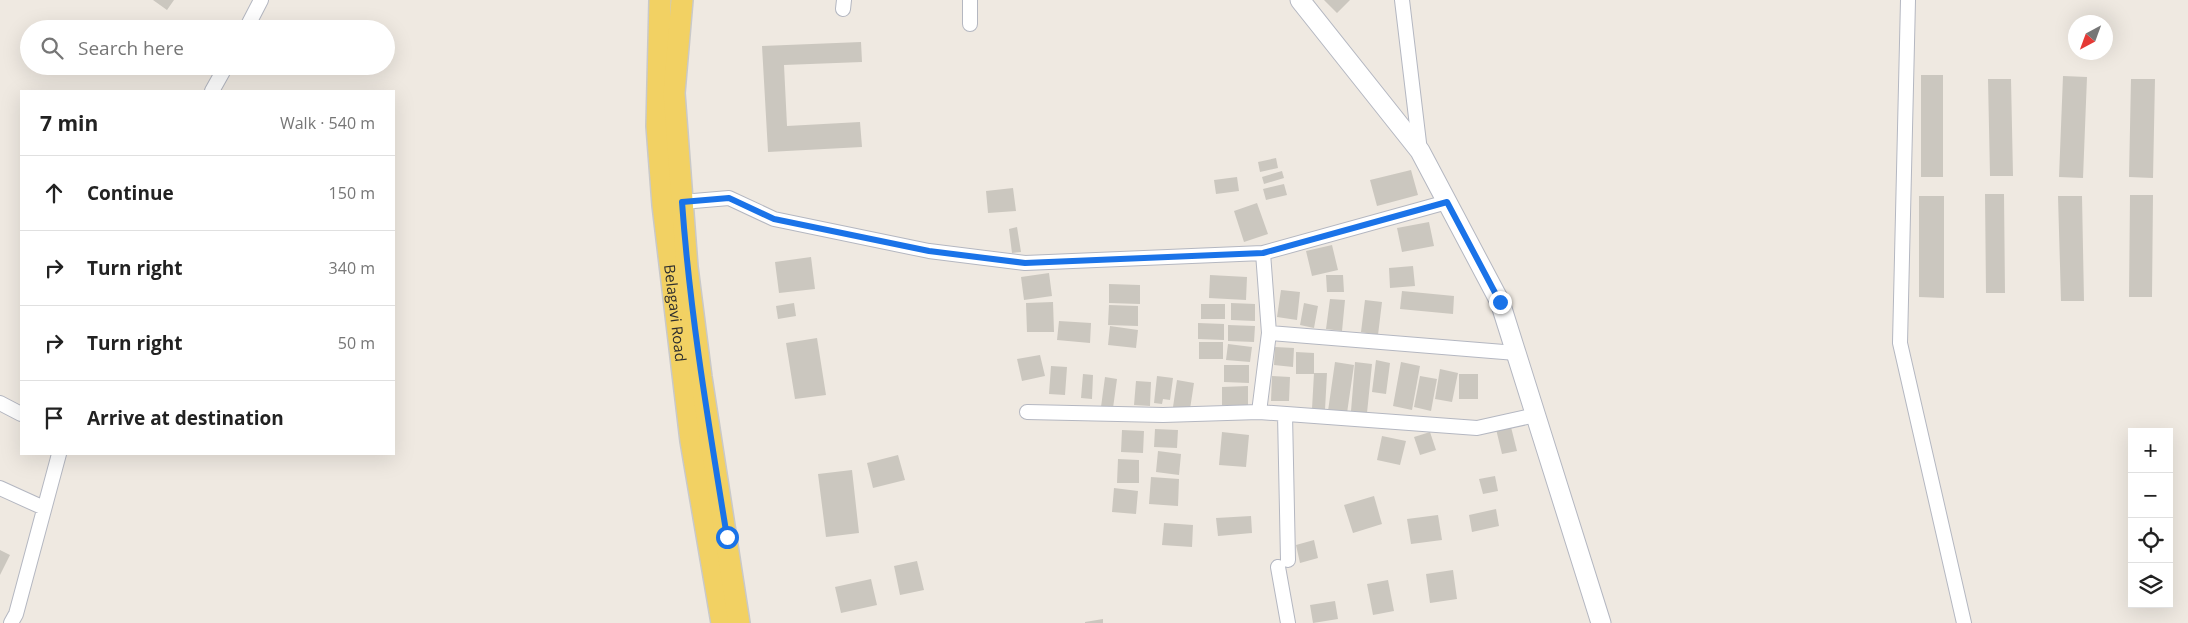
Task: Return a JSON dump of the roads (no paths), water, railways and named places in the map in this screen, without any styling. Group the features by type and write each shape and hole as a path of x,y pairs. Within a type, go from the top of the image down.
{"main road":[{"name":"Belagavi Road","path":"660,0 656,126 663,205 691,441 722,623"},
{"path":"682,0 674,92 687,267 700,377 739,623"},
{"path":"1300,0 1420,151 1500,302 1601,623"}],"street":[{"path":"251,20 261,0"},
{"path":"970,0 970,24"},
{"path":"1402,0 1420,151"},
{"path":"1908,0 1900,343 1964,623"},
{"path":"213,90 221,75"},
{"path":"682,202 729,198 774,219 929,251 1025,263 1263,253 1447,202"},
{"path":"1259,412 1269,333 1263,253"},
{"path":"1269,333 1516,353"},
{"path":"0,403 20,413"},
{"path":"1027,412 1163,415 1259,412 1477,428 1536,416"},
{"path":"1285,414 1283,564 1288,623"},
{"path":"11,623 16,614 59,455"},
{"path":"0,488 44,508"}]}
